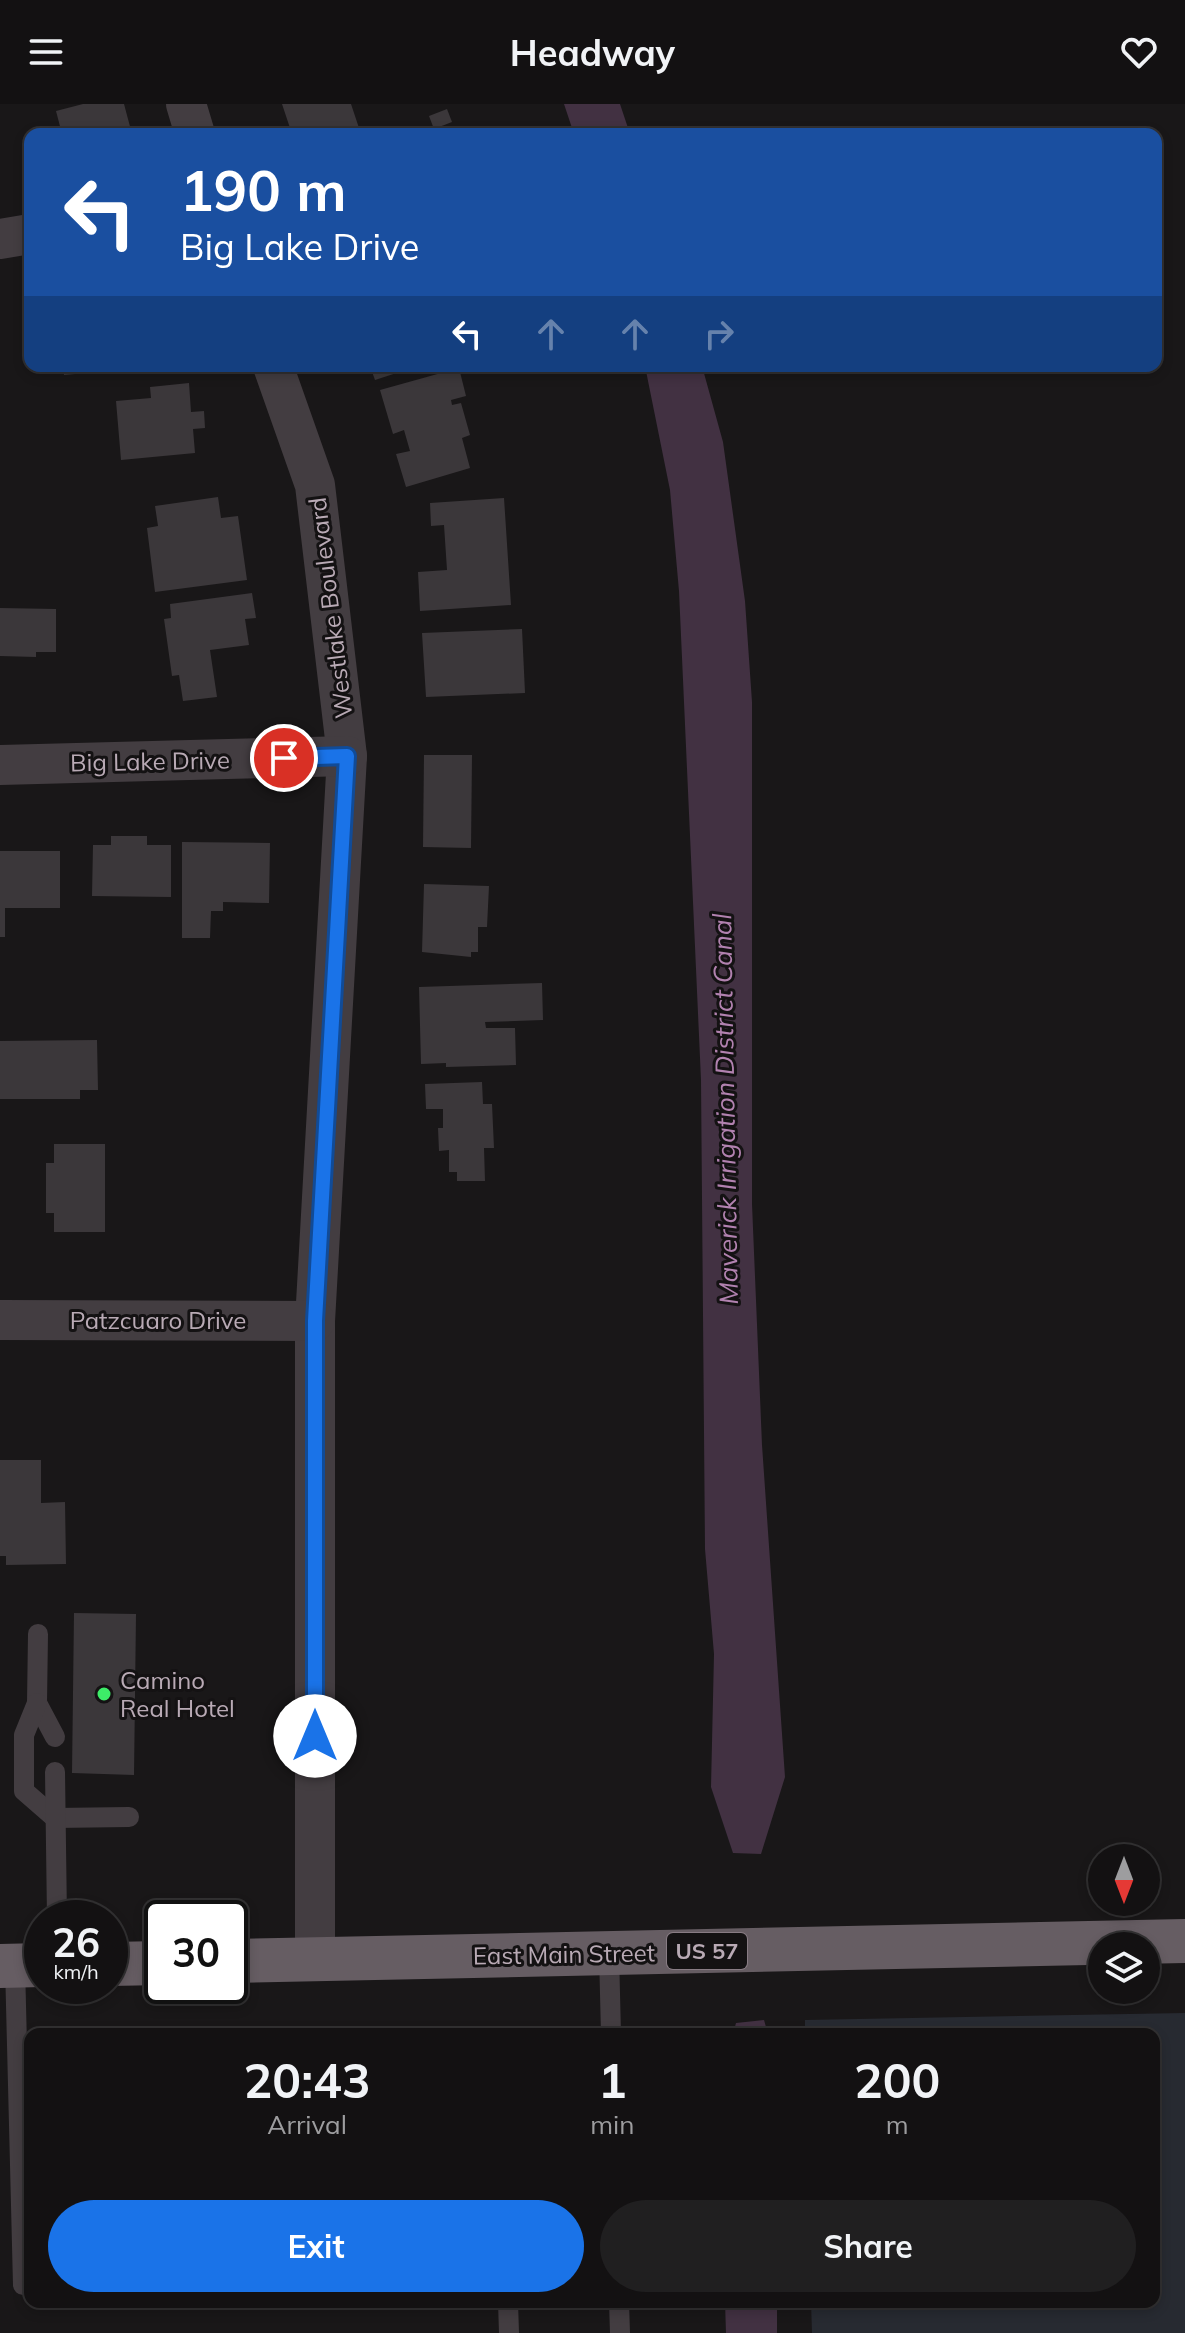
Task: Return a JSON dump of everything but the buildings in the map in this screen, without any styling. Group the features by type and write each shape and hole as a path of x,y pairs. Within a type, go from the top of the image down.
{"highway":[{"name":"East Main Street","path":"248,1961 1185,1941"}],"street":[{"path":"186,104 193,128"},
{"path":"0,239 24,235"},
{"name":"Westlake Boulevard","path":"275,372 315,485 347,756 315,1321 315,1960"},
{"name":"Big Lake Drive","path":"0,765 347,756"},
{"name":"Patzcuaro Drive","path":"0,1320 315,1321"}],"lane":[{"path":"38,1634 37,1703 24,1735 24,1791 55,1818 129,1817"},
{"path":"37,1703 55,1737"},
{"path":"55,1772 57,1900"},
{"path":"609,1953 611,2028"},
{"path":"19,1965 23,2285"},
{"path":"508,2308 509,2333"},
{"path":"619,2308 620,2333"}],"shaded area":[{"path":"1185,2013 1185,2333 812,2333 811,2308 1160,2308 1160,2028 805,2028 805,2020"}],"water":[{"path":"564,104 620,104 628,128 572,128"},
{"name":"Maverick Irrigation District Canal","path":"646,372 704,372 723,442 745,601 752,702 752,1204 762,1445 785,1777 761,1854 733,1853 711,1787 714,1654 705,1549 701,1080 679,591 670,490"},
{"path":"764,2020 766,2028 735,2028 736,2023"},
{"path":"725,2308 777,2308 777,2333 726,2333"}],"place":[{"name":"Camino Real Hotel","path":"104,1694"}],"route":[{"path":"284,758 347,756 315,1321 315,1736"}]}
